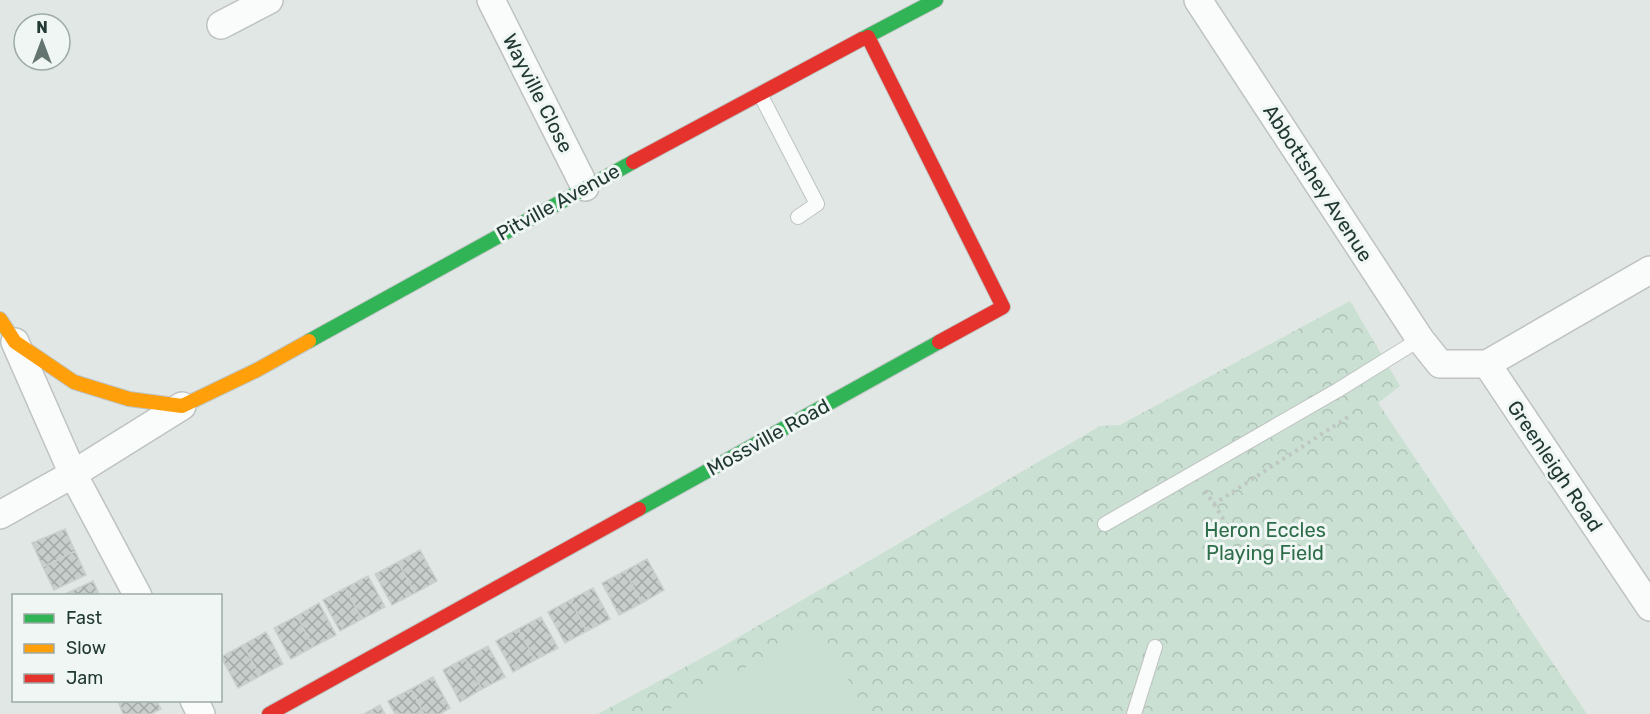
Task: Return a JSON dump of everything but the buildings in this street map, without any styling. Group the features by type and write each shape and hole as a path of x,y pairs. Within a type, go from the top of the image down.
{"street":[{"path":"221,26 269,0"},
{"name":"Wayville Close","path":"491,0 585,187"},
{"name":"Pitville Avenue","path":"0,515 73,474 182,406 257,370 585,187 936,0"},
{"name":"Abbottshey Avenue","path":"1198,0 1420,339 1440,364 1487,364"},
{"name":"Mossville Road","path":"269,714 1003,308 868,37"},
{"path":"1487,364 1650,270"},
{"path":"0,319 15,342 73,474 137,594"},
{"path":"15,342 74,382 129,399 182,406"},
{"name":"Greenleigh Road","path":"1487,364 1650,607"}],"lane":[{"path":"760,94 817,204 798,217"},
{"path":"1105,524 1338,390 1420,339"},
{"path":"1134,714 1155,647"}],"path":[{"path":"1214,504 1348,417"},
{"path":"1192,473 1233,535"}],"green space":[{"name":"Heron Eccles Playing Field","path":"1350,301 1400,386 1378,403 1587,714 598,714 713,652 1100,426 1120,425"},
{"path":"819,627 867,714 661,714"}],"traffic: fast":[{"path":"862,39 936,0"},
{"path":"309,341 633,162"},
{"path":"639,509 939,342"}],"traffic: slow":[{"path":"0,319 15,342 74,382 129,399 182,406 257,370 309,341"}],"traffic: jam":[{"path":"868,37 1003,307 939,342"},
{"path":"633,162 862,39"},
{"path":"269,714 639,509"}]}
